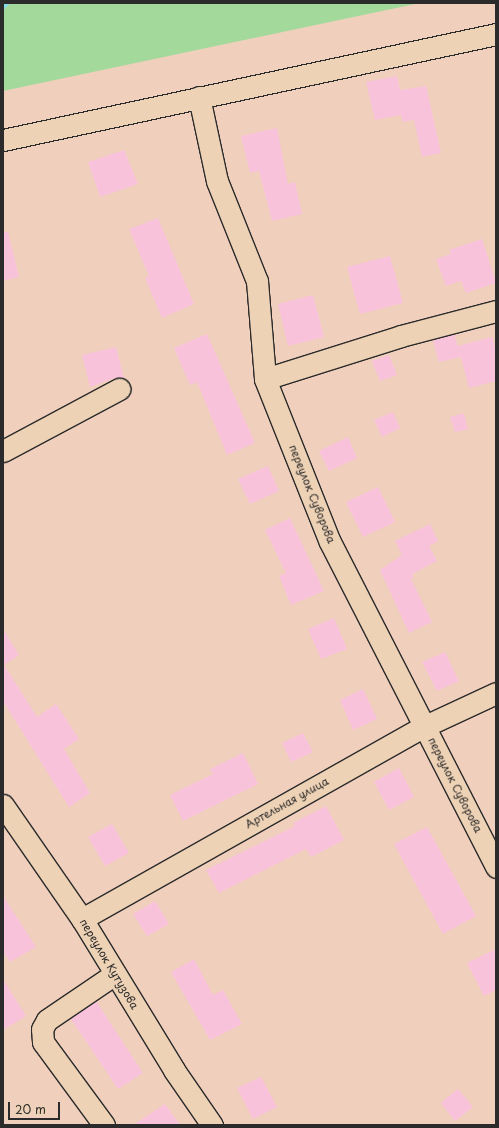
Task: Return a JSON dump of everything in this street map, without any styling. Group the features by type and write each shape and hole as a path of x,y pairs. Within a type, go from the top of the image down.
{"street":[{"path":"3,140 496,34"},
{"name":"переулок Суворова","path":"199,97 217,181 257,281 265,379 330,542 496,868"},
{"path":"265,379 496,310"},
{"path":"3,451 119,389"},
{"name":"Артельная улица","path":"82,919 425,726 496,693"},
{"name":"переулок Кутузова","path":"3,805 82,919 174,1070 212,1125"},
{"path":"104,1125 43,1042 42,1029 47,1020 115,974"}],"green space":[{"path":"3,3 420,3 3,91"}],"building":[{"path":"397,76 400,90 426,86 441,153 422,157 414,120 403,122 401,115 375,120 366,82"},
{"path":"277,128 288,184 295,182 302,214 272,221 259,171 250,173 241,136"},
{"path":"124,150 138,184 100,197 88,162"},
{"path":"158,218 194,304 162,318 145,278 149,276 129,229"},
{"path":"3,232 8,232 19,277 3,281"},
{"path":"482,239 496,283 466,293 461,281 446,286 436,259 451,254 449,250"},
{"path":"390,256 403,303 360,314 347,267"},
{"path":"313,295 324,337 288,346 278,304"},
{"path":"207,334 255,443 227,455 197,382 190,385 174,348"},
{"path":"454,334 461,357 439,362 433,340"},
{"path":"492,337 496,351 496,381 469,388 458,346"},
{"path":"116,347 124,378 114,378 90,387 82,355"},
{"path":"389,355 397,375 380,381 372,361"},
{"path":"393,412 400,428 382,437 374,420"},
{"path":"464,413 468,429 455,432 450,417"},
{"path":"348,437 357,458 329,471 319,451"},
{"path":"268,466 279,491 250,504 238,479"},
{"path":"378,487 395,522 363,537 346,502"},
{"path":"290,518 324,591 291,605 279,576 286,573 265,530"},
{"path":"430,524 438,541 429,546 437,561 412,574 414,577 411,579 432,622 409,633 380,570 402,555 395,541"},
{"path":"334,618 347,649 321,659 308,629"},
{"path":"3,629 19,655 4,665 37,717 56,704 79,739 64,749 90,793 69,807 3,701"},
{"path":"445,652 459,681 437,691 422,662"},
{"path":"363,689 377,719 353,730 340,700"},
{"path":"303,733 313,752 291,762 282,743"},
{"path":"243,753 258,784 183,821 170,795 213,774 210,769"},
{"path":"399,768 414,797 389,810 374,782"},
{"path":"326,806 344,840 311,857 306,849 219,893 206,870 295,826 293,823"},
{"path":"112,824 129,853 105,866 88,837"},
{"path":"427,827 476,916 443,934 394,844"},
{"path":"3,896 36,947 10,962 3,952"},
{"path":"155,901 169,924 147,936 133,914"},
{"path":"496,949 496,990 484,996 467,963"},
{"path":"194,959 213,995 223,990 242,1024 210,1040 171,972"},
{"path":"3,979 26,1016 3,1030"},
{"path":"96,1001 143,1073 118,1089 71,1019"},
{"path":"261,1077 277,1107 253,1119 237,1088"},
{"path":"458,1089 473,1107 455,1121 441,1103"},
{"path":"165,1104 180,1125 133,1125"}],"waterway":[{"path":"3,6 6,3"}]}
